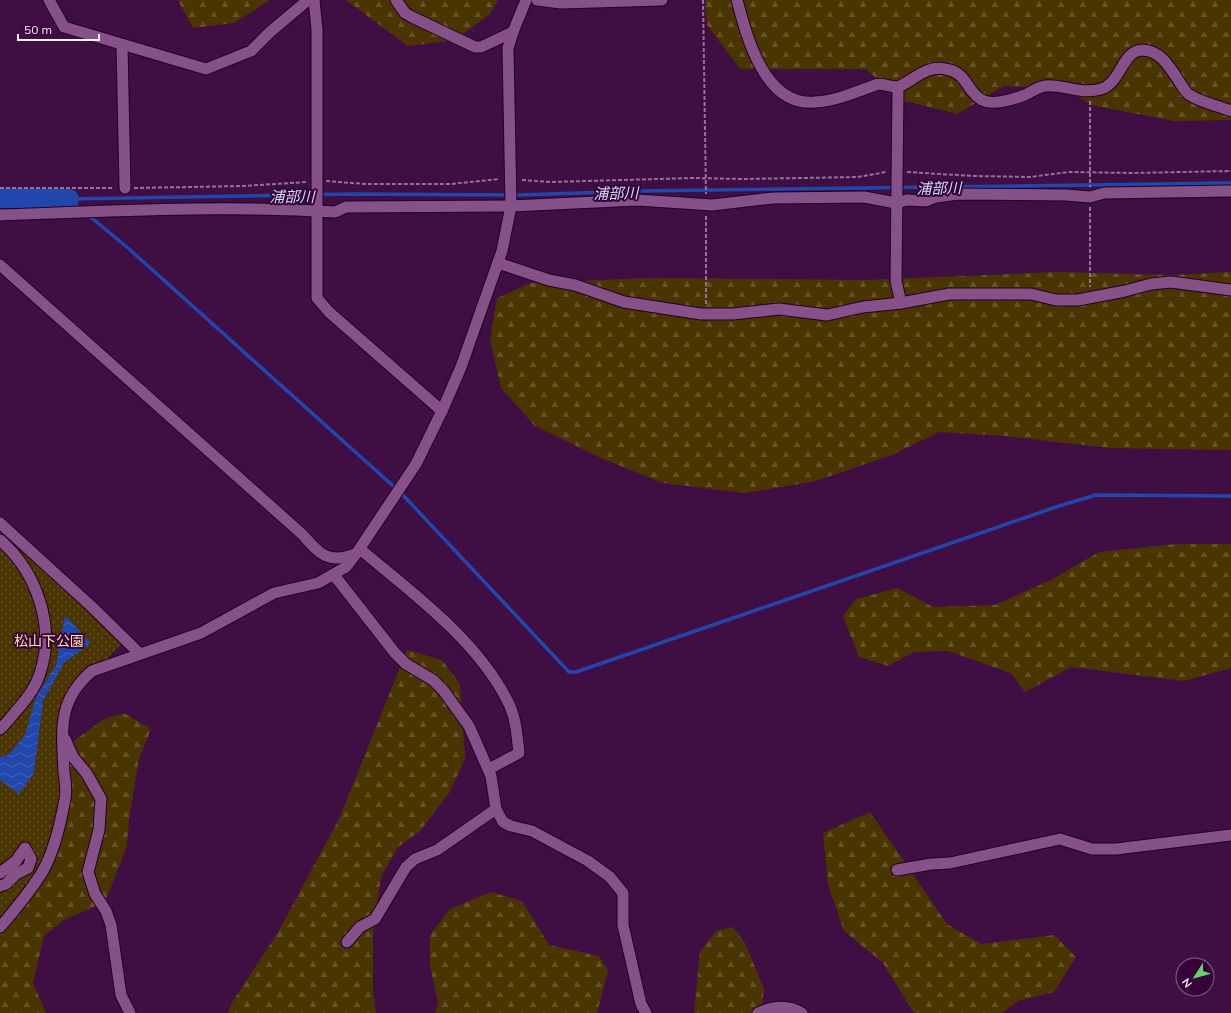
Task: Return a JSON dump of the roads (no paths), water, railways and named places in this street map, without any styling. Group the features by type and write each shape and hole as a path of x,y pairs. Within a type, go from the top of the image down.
{"street":[{"path":"49,0 64,27 206,69 213,68 251,51 270,32 308,0"},
{"path":"314,0 317,29 317,298 335,318 442,411"},
{"path":"396,0 405,13 475,47 481,47 513,32"},
{"path":"0,927 24,900 42,873 54,842 66,797 62,733 68,700 82,680 92,672 201,633 274,593 318,583 334,575 346,567 358,552 416,464 442,411 461,367 502,251 511,206 508,48 526,0"},
{"path":"537,0 562,3 662,0"},
{"path":"737,0 746,34 760,66 781,94 789,99 815,102 830,100 878,84 898,87 934,68 956,72 963,77 978,97 984,101 1010,99 1046,86 1090,92 1102,89 1114,82 1126,60 1133,53 1141,50 1152,52 1163,58 1189,95 1231,111"},
{"path":"122,45 126,188"},
{"path":"898,87 896,281 901,303"},
{"path":"0,216 112,211 252,209 316,210 335,212 346,207 511,206 638,200 706,205 780,198 864,197 896,203 907,200 926,200 958,194 1066,194 1090,198 1104,193 1231,191"},
{"path":"498,263 549,280 575,285 624,302 706,314 734,314 779,309 827,315 862,307 901,303 949,294 1031,294 1056,300 1078,300 1125,291 1151,284 1171,282 1231,290"},
{"path":"0,265 303,535 316,550 326,557 342,559 358,552"},
{"path":"0,523 92,606 140,654"},
{"path":"0,540 14,555 35,588 42,608 45,626 44,649 40,672 30,695 0,729"},
{"path":"358,552 445,620 489,672 508,701 515,723 519,753 489,769"},
{"path":"334,575 396,653 406,664 433,680 443,690 469,726 492,776 496,809 503,822 511,826 532,831 588,861 610,877 623,893 623,925 641,1004 646,1013"},
{"path":"62,733 73,757 87,774 101,799 100,830 88,872 95,894 106,911 111,925 121,995 130,1013"},
{"path":"347,942 360,927 375,919 406,867 415,859 437,850 496,809"},
{"path":"897,870 931,864 950,863 1060,839 1092,850 1116,849 1231,836"},
{"path":"0,873 16,861 25,848 31,860 28,868 16,874 6,884 0,886"},
{"path":"758,1013 774,1008 787,1007 802,1013"}],"water":[{"path":"65,615 91,643 64,663 43,701 34,773 19,794 0,780 0,757 9,754 25,735 36,697 56,665"}],"waterway":[{"name":"浦部川","path":"69,199 352,194 519,195 640,191 1231,183"},
{"name":"浦部川","path":"0,198 69,199"},
{"path":"69,199 82,210"},
{"path":"88,215 128,248 401,493 569,672 576,672 1059,506 1096,495 1231,496"}],"park label":[{"name":"松山下公園","path":"49,641"}]}
